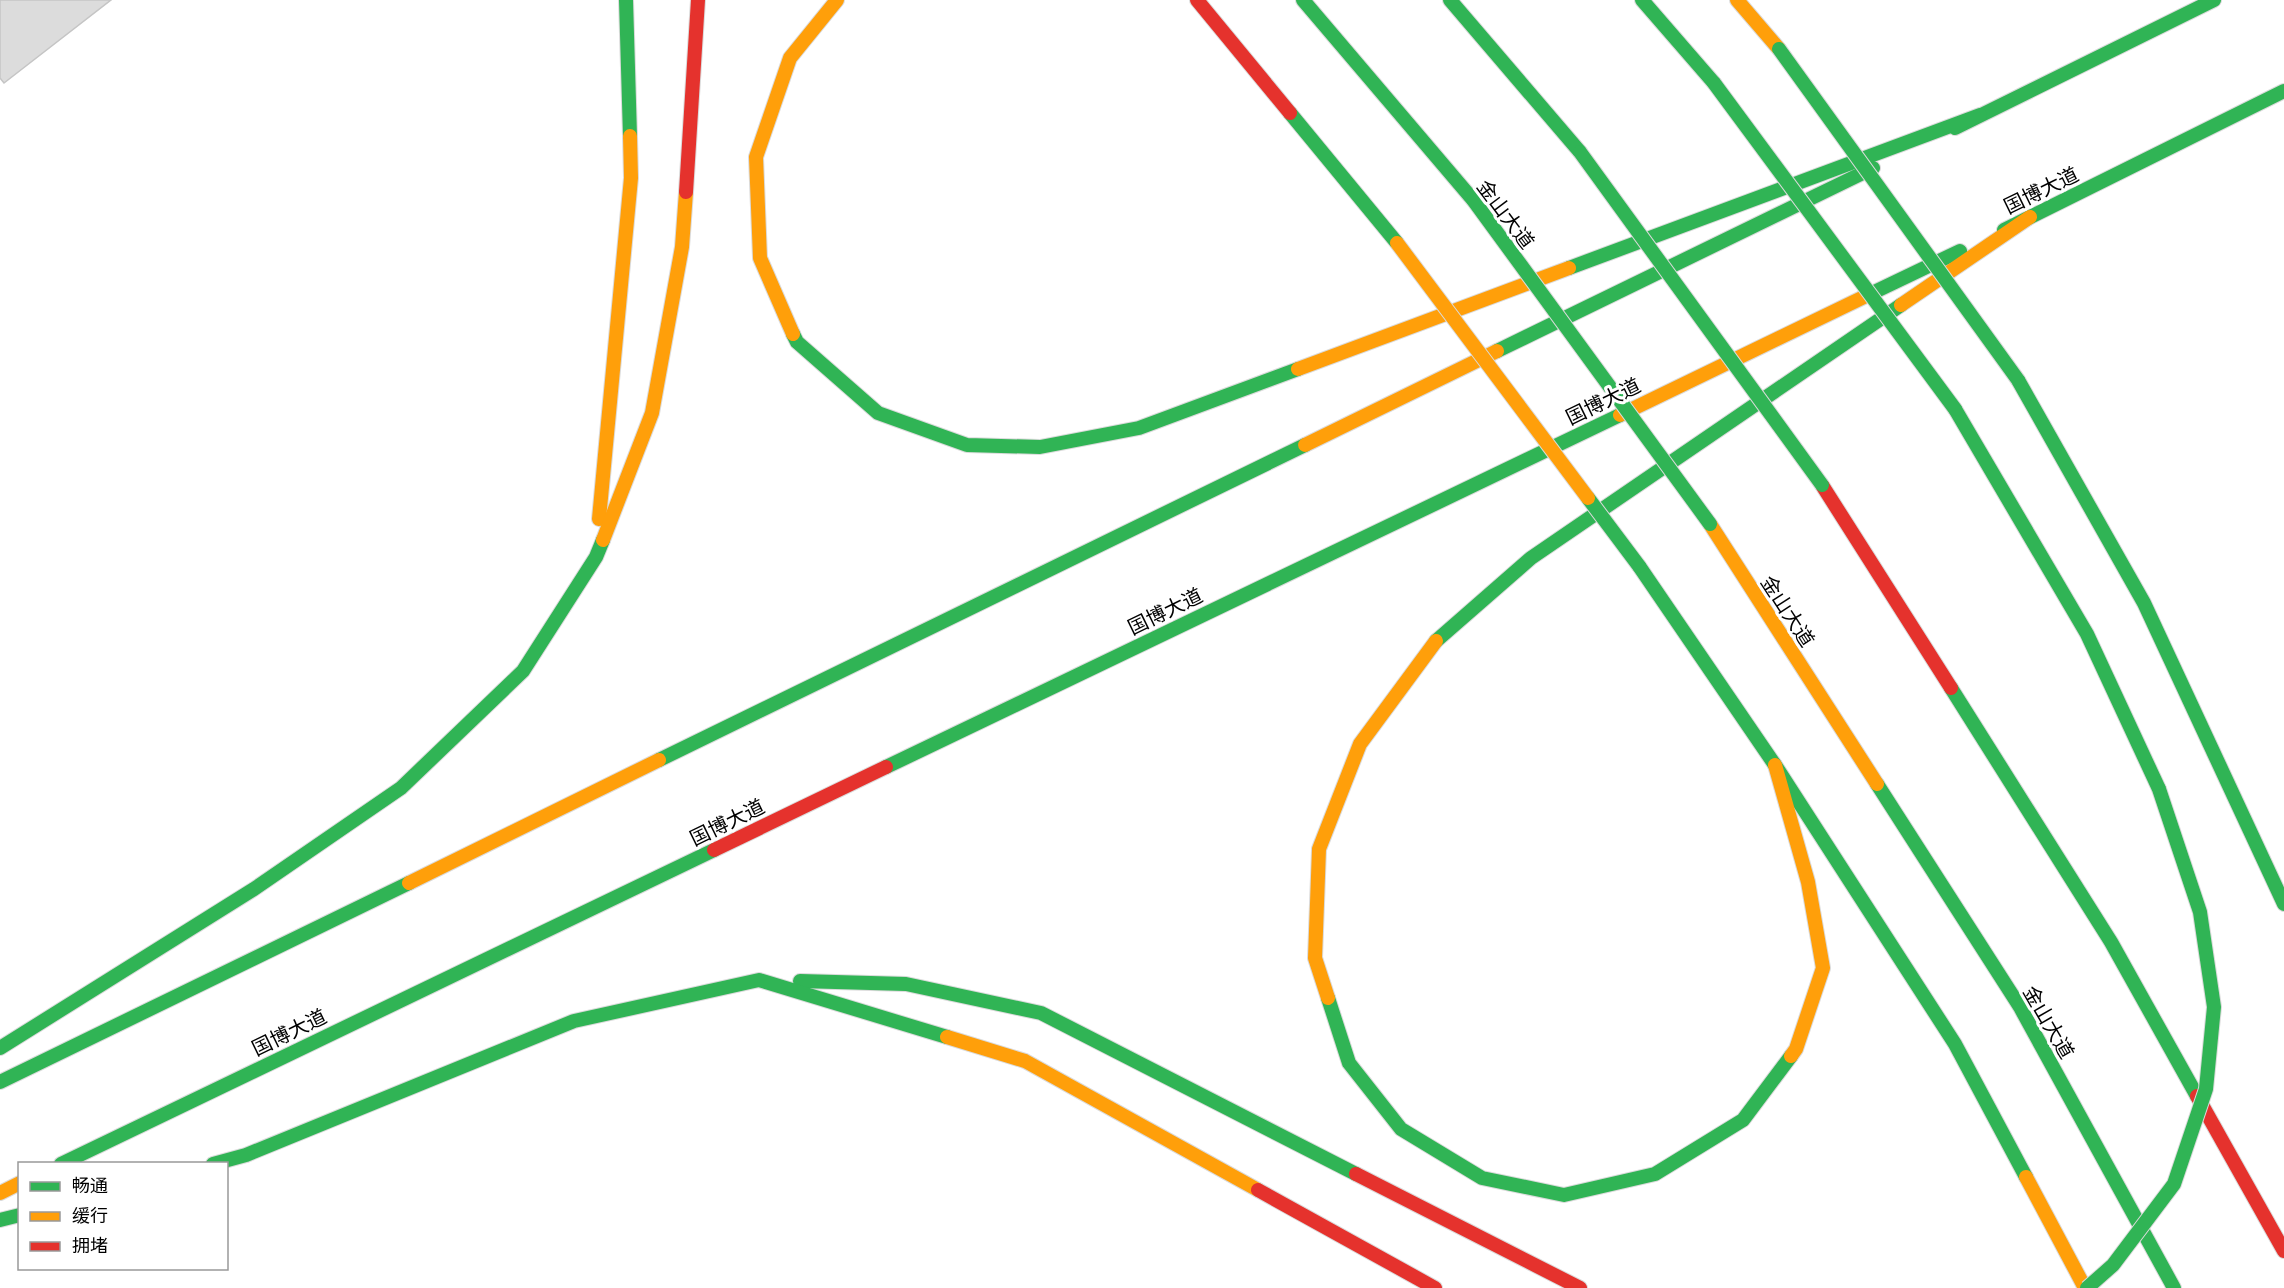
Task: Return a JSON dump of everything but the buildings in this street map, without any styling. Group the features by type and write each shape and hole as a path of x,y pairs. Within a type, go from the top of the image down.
{"main road":[{"path":"596,557 631,178 627,0"},
{"path":"0,1048 254,889 401,788 523,671 596,557 654,402 682,247 698,0"},
{"path":"837,0 790,58 756,158 760,258 797,342 878,413 967,445 1040,447 1139,428 1980,115"},
{"path":"1197,0 1397,243 1640,566 1775,765 1955,1044 2086,1288 2113,1265 2174,1184 2206,1089 2214,1007 2200,912 2159,789 2087,634 1955,409 1714,83 1642,0"},
{"name":"金山大道","path":"1303,0 1474,201 1710,524 2019,1007 2174,1288"},
{"path":"1450,0 1580,152 1822,485 2110,942 2284,1251"},
{"path":"1737,0 1779,49 2018,380 2144,603 2284,904"},
{"path":"0,1082 2214,0"},
{"name":"国博大道","path":"65,1162 2030,217 2284,91"},
{"path":"1775,765 1808,882 1823,968 1796,1049 1743,1120 1655,1174 1564,1195 1482,1178 1401,1129 1349,1063 1315,958 1319,849 1360,744 1432,645 1531,558 2030,217"},
{"path":"220,1162 246,1155 574,1021 759,980 906,984 1041,1013 1580,1288"},
{"path":"759,980 1025,1061 1435,1288"},
{"path":"0,1193 18,1184"},
{"path":"0,1220 18,1216"}],"traffic: fast":[{"path":"626,0 630,136"},
{"path":"1303,0 1474,201"},
{"path":"1450,0 1580,152"},
{"path":"1642,0 1714,83"},
{"path":"1955,128 2214,0"},
{"path":"1779,49 2018,380"},
{"path":"1714,83 1955,409"},
{"path":"2004,230 2284,91"},
{"path":"1290,113 1397,243"},
{"path":"1569,268 1980,115"},
{"path":"1580,152 1822,485"},
{"path":"1497,351 1873,168"},
{"path":"1474,201 1710,524"},
{"path":"1868,295 1960,251"},
{"path":"1436,641 1531,558 1901,305"},
{"path":"793,334 797,342 878,413 967,445 1040,447 1139,428 1298,369"},
{"path":"2018,380 2144,603 2284,904"},
{"path":"1955,409 2087,634 2159,789"},
{"path":"886,767 1620,415"},
{"path":"659,760 1305,445"},
{"path":"1588,498 1639,566"},
{"path":"0,1048 254,889 401,788 523,671 596,557 603,540"},
{"path":"1639,566 1775,765 1955,1044 2026,1177"},
{"path":"1951,688 2111,942 2197,1096"},
{"path":"1877,784 2020,1007 2174,1288"},
{"path":"2087,1288 2113,1265 2174,1184 2206,1089 2214,1007 2200,912 2159,789"},
{"path":"65,1162 714,850"},
{"path":"0,1082 409,883"},
{"path":"220,1162 246,1155 574,1021 759,980 947,1037"},
{"path":"800,981 906,984 1041,1013 1356,1174"},
{"path":"1328,998 1349,1063 1401,1129 1482,1178 1564,1195 1655,1174 1743,1120 1791,1056"},
{"path":"0,1220 18,1216"}],"traffic: slow":[{"path":"793,334 760,258 756,157 790,58 837,0"},
{"path":"1737,0 1779,49"},
{"path":"599,519 631,178 630,136"},
{"path":"603,540 652,413 682,247 686,192"},
{"path":"1901,305 2030,217"},
{"path":"1397,243 1588,498"},
{"path":"1298,369 1569,268"},
{"path":"1620,415 1868,295"},
{"path":"1305,445 1497,351"},
{"path":"1710,524 1877,784"},
{"path":"1328,998 1315,958 1319,849 1360,744 1436,641"},
{"path":"409,883 659,760"},
{"path":"1775,765 1808,882 1823,968 1796,1049 1791,1056"},
{"path":"947,1037 1025,1061 1258,1190"},
{"path":"2026,1177 2085,1288"},
{"path":"0,1193 18,1184"}],"traffic: jam":[{"path":"686,192 698,0"},
{"path":"1197,0 1290,113"},
{"path":"1822,485 1951,688"},
{"path":"714,850 886,767"},
{"path":"2197,1096 2284,1251"},
{"path":"1356,1174 1580,1288"},
{"path":"1258,1190 1435,1288"}]}
